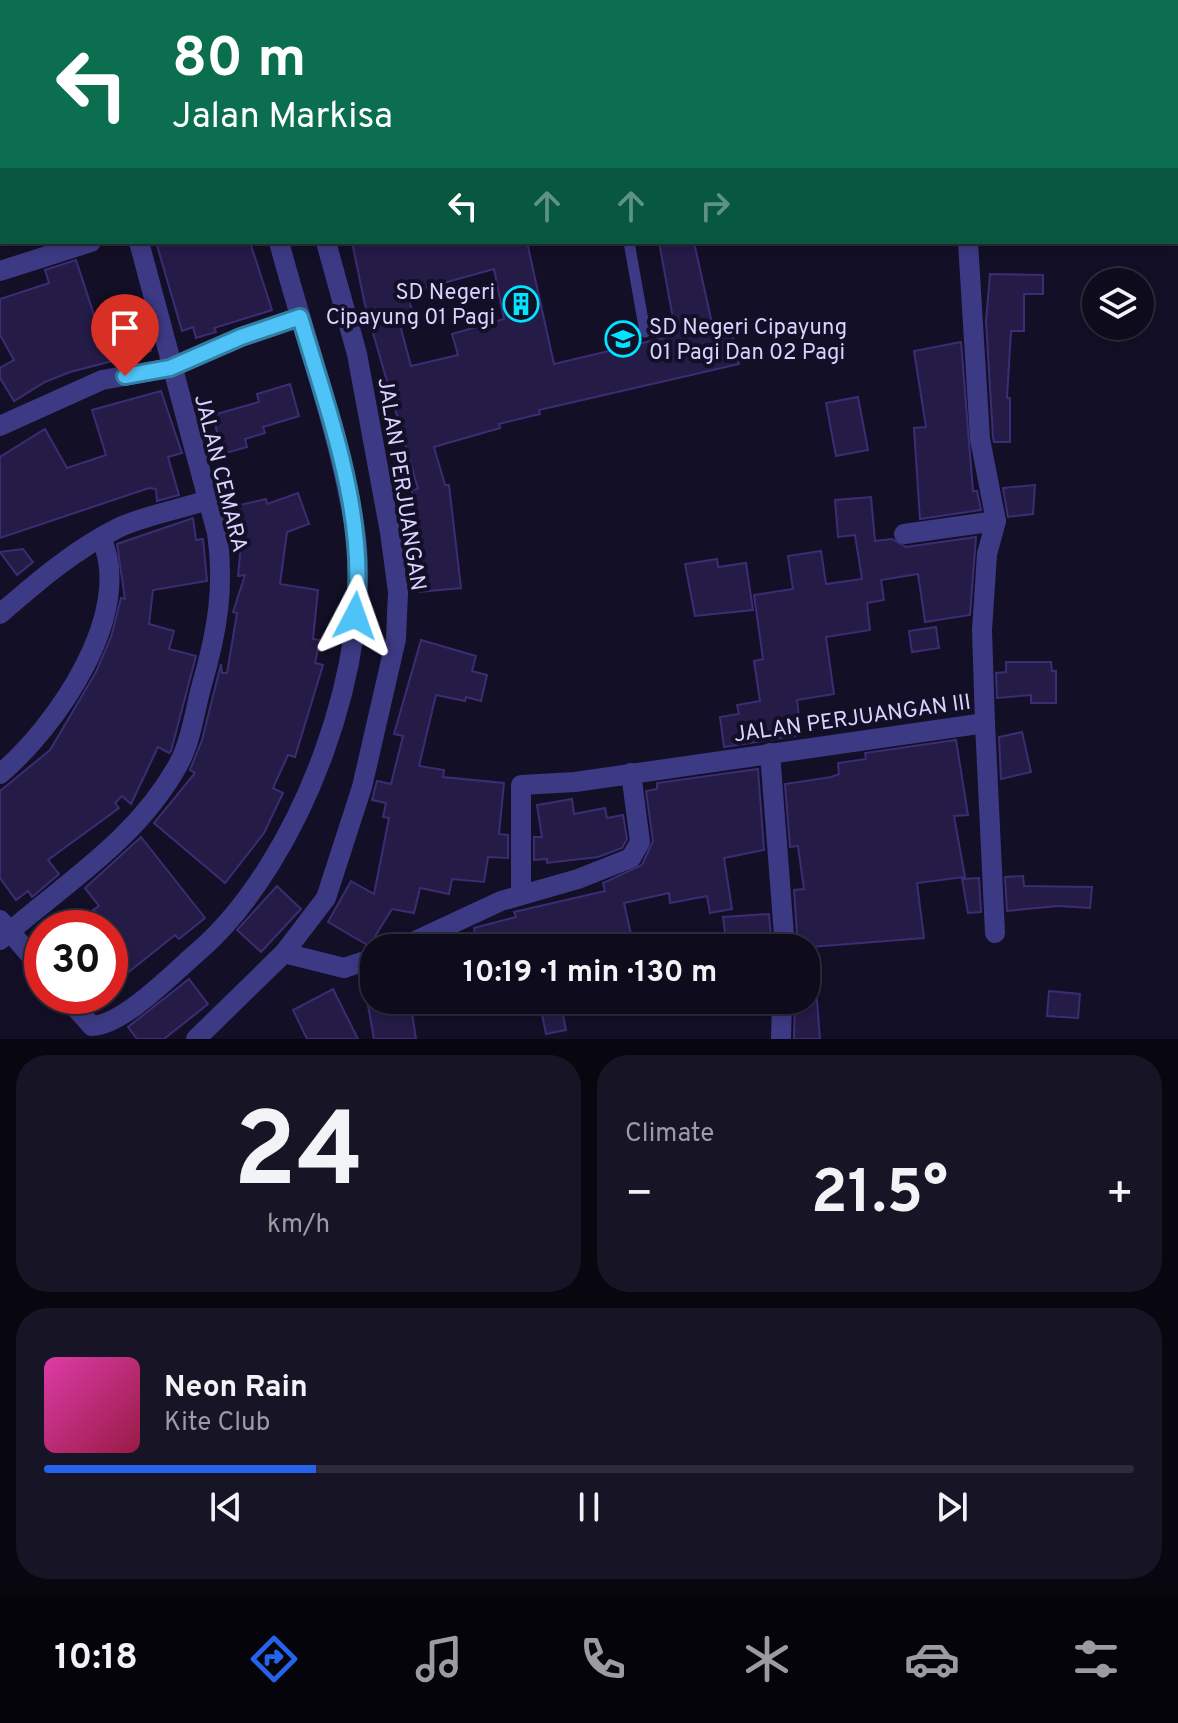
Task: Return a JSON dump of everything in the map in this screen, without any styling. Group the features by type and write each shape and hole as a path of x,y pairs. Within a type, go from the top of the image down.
{"street":[{"path":"0,271 85,244"},
{"name":"JALAN CEMARA","path":"3,931 75,882 122,839 153,802 179,763 220,612 221,562 208,500 170,368 153,287 140,244"},
{"path":"128,1008 208,942 235,913 276,854 300,811 340,696 358,586 354,526 327,409 280,244"},
{"name":"JALAN PERJUANGAN","path":"196,1039 284,953 326,898 342,858 390,675 398,614 395,563 357,354 327,244"},
{"name":"JALAN PERJUANGAN III","path":"521,894 521,785 631,773 985,723 982,630 987,554 996,521 991,486 982,458 968,244"},
{"path":"0,426 102,380 170,368 241,337 300,317"},
{"path":"0,614 46,575 101,538 123,526 208,500"},
{"path":"904,534 996,521"},
{"path":"0,774 28,750 57,716 92,650 108,589 108,554 101,538"},
{"path":"985,723 995,933"},
{"path":"770,753 784,934"},
{"path":"428,934 521,894 578,879 631,858 640,842 631,773"},
{"path":"3,931 24,951"},
{"path":"284,953 344,968 360,963"},
{"path":"81,1014 92,1026 121,1014"},
{"path":"781,1039 782,1014"}],"lane":[{"path":"629,244 645,332"}],"building":[{"path":"157,244 251,244 272,310 214,328 216,332 196,338 193,327 182,331"},
{"path":"352,244 527,244 554,364 676,335 659,244 694,244 713,328 730,325 739,364 539,410 540,414 499,424 500,428 434,447 445,485 449,485 461,588 419,592 412,490 418,489 365,305","holes":["494,269 504,319 452,334 458,355 411,366 400,325 415,321 407,293"]},
{"path":"76,260 96,321 137,308 151,351 70,372 45,382 14,401 0,378 0,368 14,360 0,335 0,299 49,283 45,270"},
{"path":"990,274 1043,275 1043,294 1024,294 1024,331 1011,331 1007,398 1010,398 1010,442 994,442 993,437 986,321"},
{"path":"961,342 973,491 977,491 981,510 920,519 914,428 926,427 914,351"},
{"path":"290,384 299,416 263,427 265,433 245,439 247,447 222,454 213,415 259,402 257,394"},
{"path":"161,391 182,453 168,457 179,495 157,501 156,489 149,488 0,538 0,457 45,429 67,468 106,455 92,410"},
{"path":"858,397 868,450 836,456 826,403"},
{"path":"1035,485 1033,514 1008,517 1003,488"},
{"path":"298,493 309,524 287,532 280,584 318,590 313,639 320,640 315,663 323,665 295,757 288,755 273,788 283,793 264,833 225,883 154,823 195,773 190,770 202,740 221,664 222,673 227,673 237,613 233,612 245,575 238,576 241,544 235,506 266,499 267,504"},
{"path":"871,497 875,541 892,539 906,547 976,537 970,615 925,622 918,574 881,580 884,600 867,603 870,630 826,637 834,694 797,700 800,724 793,725 795,736 724,747 720,717 739,714 737,705 760,701 754,661 763,659 754,595 793,589 788,556 821,551 826,584 862,579 855,535 838,537 835,500"},
{"path":"193,518 196,540 203,539 207,581 153,590 149,624 174,631 169,649 196,656 171,751 169,753 158,747 131,804 122,796 115,803 119,808 48,860 59,874 32,897 28,891 16,900 0,878 0,791 50,750 96,672 111,637 121,598 125,599 117,544"},
{"path":"23,549 33,562 17,575 0,552"},
{"path":"717,559 718,567 746,563 753,610 695,616 685,564"},
{"path":"936,627 939,648 912,652 909,631"},
{"path":"421,640 476,656 472,671 487,675 481,701 436,695 419,766 444,770 443,777 504,783 499,834 508,835 508,858 488,857 484,882 452,879 449,894 420,888 414,913 392,909 376,934 360,934 360,941 328,922 351,881 374,894 389,818 383,817 386,803 372,800 377,781 391,784 403,736 394,734"},
{"path":"1006,662 1051,662 1052,671 1056,671 1056,703 1031,703 1031,695 997,698 996,673 1006,672"},
{"path":"1022,732 1031,772 1001,779 999,737"},
{"path":"956,740 968,815 954,816 965,877 917,883 924,938 820,946 820,934 797,934 794,890 804,889 798,846 790,847 785,784 839,774 838,763 866,759 865,753"},
{"path":"758,769 764,850 724,858 732,909 710,913 707,896 670,903 669,893 624,903 631,934 475,934 474,928 516,917 514,912 605,891 603,883 642,865 653,841 646,791 657,789 657,783"},
{"path":"572,799 574,814 605,808 607,818 623,815 627,839 622,848 598,857 547,863 547,859 534,860 534,837 542,837 537,805"},
{"path":"141,837 205,918 179,939 175,935 128,973 128,910 93,910 99,906 85,888"},
{"path":"1023,876 1024,886 1092,887 1090,908 1058,906 1007,911 1005,877"},
{"path":"979,878 981,912 968,913 962,879"},
{"path":"277,886 301,909 261,952 237,930"},
{"path":"769,914 771,934 725,934 723,917"},
{"path":"189,979 208,1004 164,1039 137,1039 128,1027"},
{"path":"333,989 358,1039 307,1039 293,1010"},
{"path":"1049,991 1080,994 1078,1018 1047,1016"},
{"path":"370,1014 412,1014 416,1039 374,1039"},
{"path":"542,1014 563,1014 566,1030 546,1034"},
{"path":"795,1014 818,1014 820,1039 794,1039"}],"place":[{"name":"SD Negeri Cipayung 01 Pagi","path":"521,304"},
{"name":"SD Negeri Cipayung 01 Pagi Dan 02 Pagi","path":"623,339"}],"route":[{"path":"125,376 170,368 241,337 300,317 327,409 354,526 358,586 355,616"}]}
